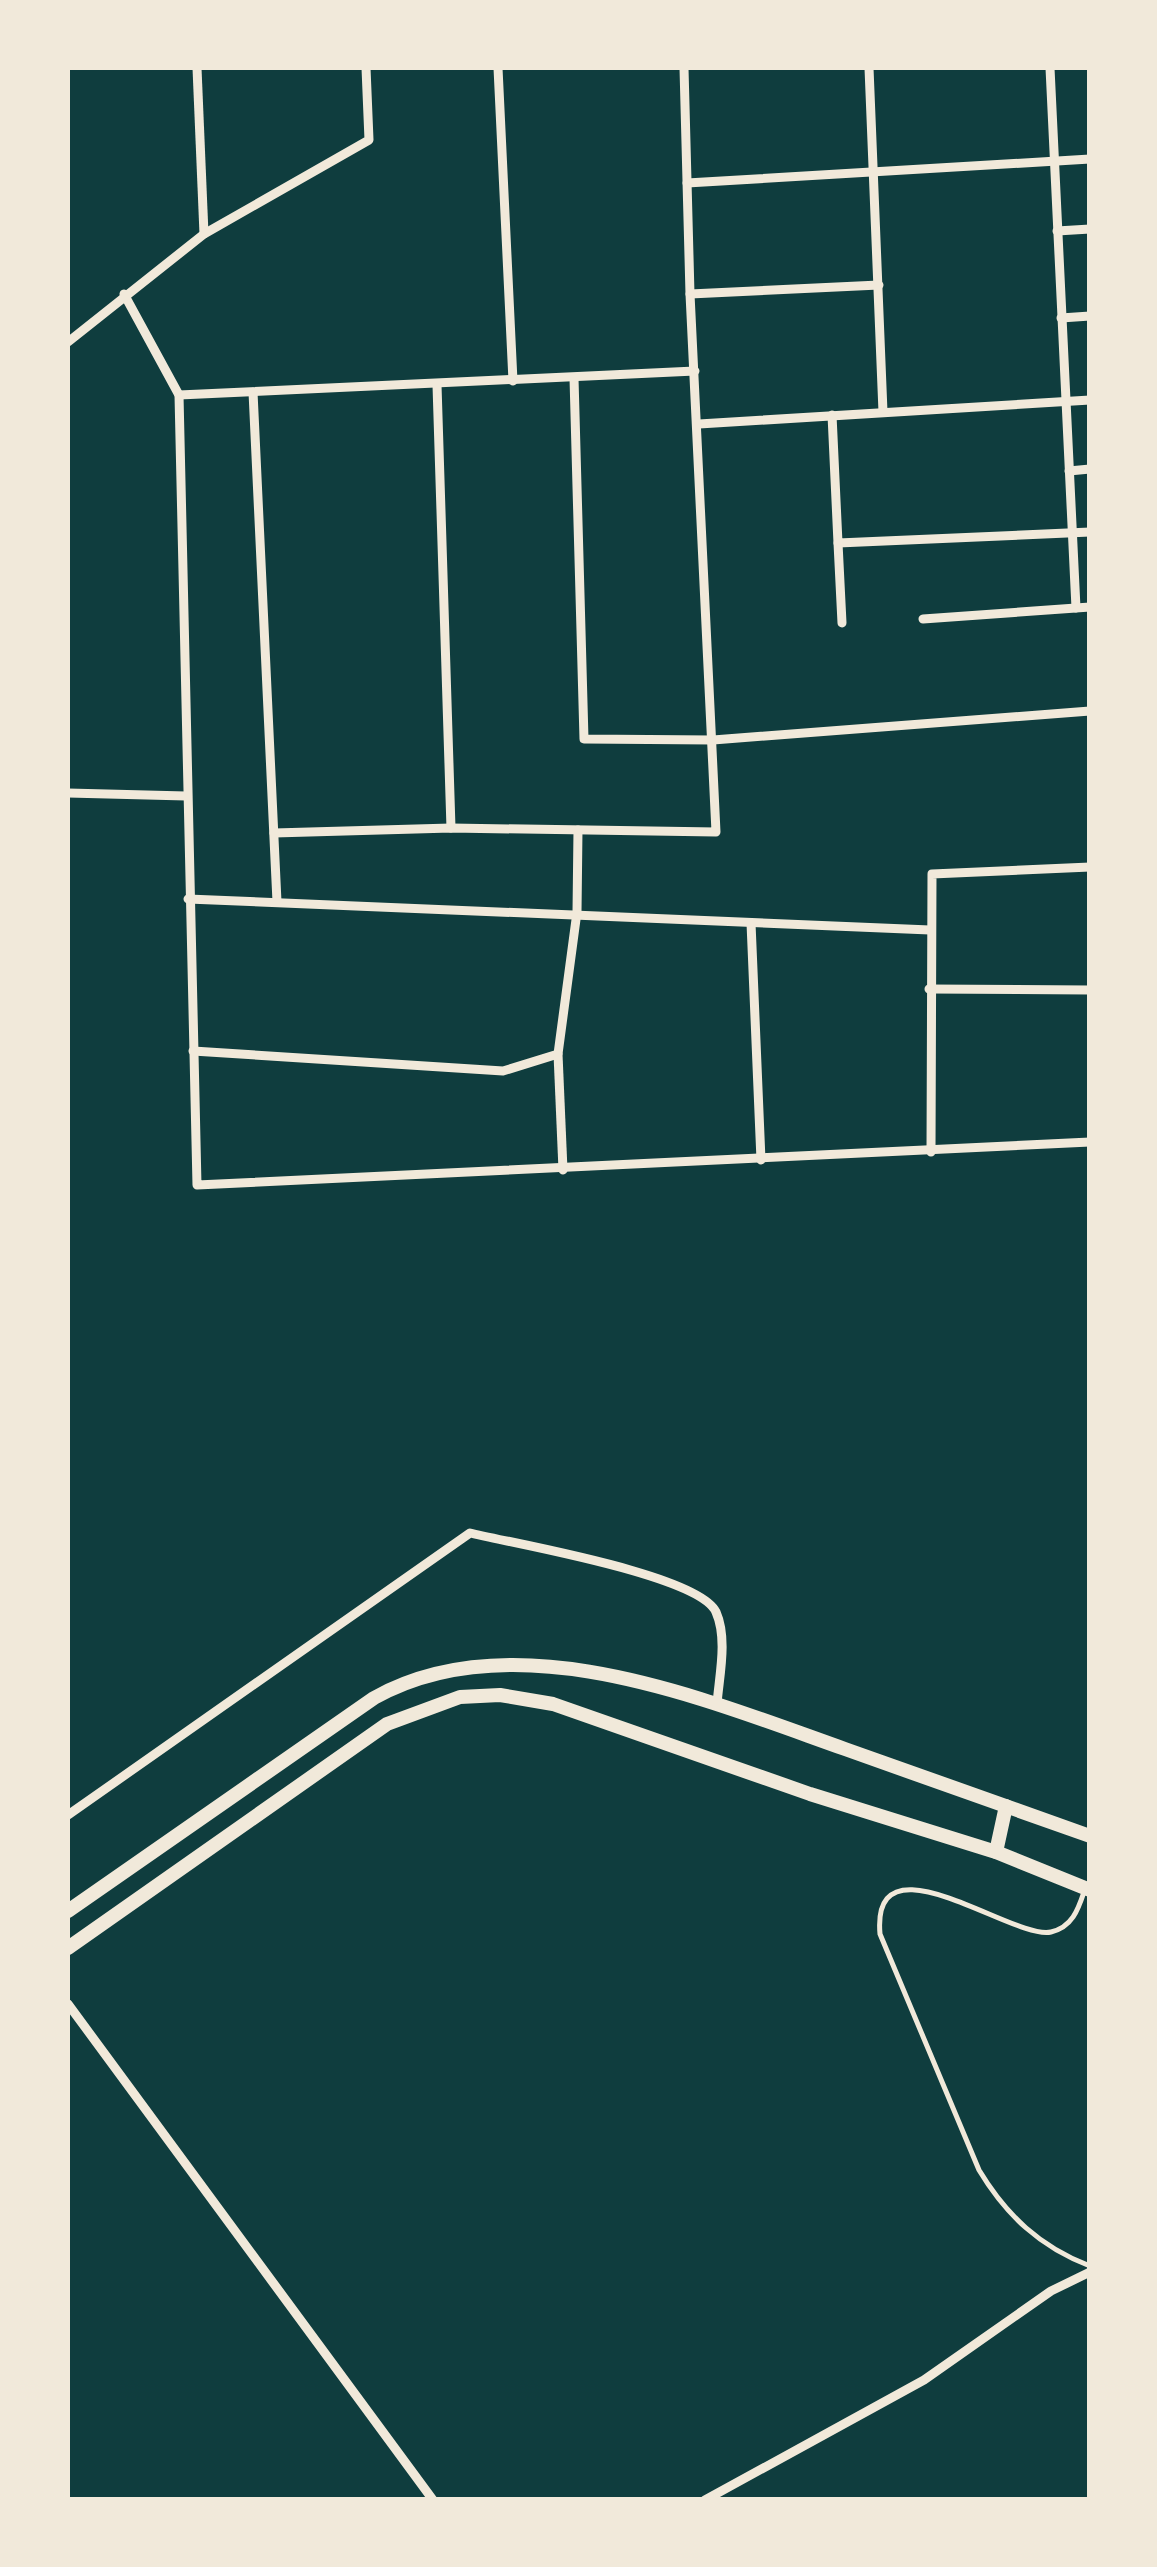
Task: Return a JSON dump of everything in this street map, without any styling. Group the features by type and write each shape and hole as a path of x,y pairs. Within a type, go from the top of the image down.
{"main road":[{"path":"68,1911 359,1706 416,1678 483,1666 596,1672 717,1704 1090,1836"},
{"path":"68,1948 387,1724 460,1697 500,1695 554,1704 810,1794 996,1852 1087,1890"},
{"path":"996,1852 1006,1806"}],"street":[{"path":"197,68 204,234"},
{"path":"68,342 204,234 369,140 366,68"},
{"path":"498,68 512,381"},
{"path":"274,833 452,828 716,832 690,294 684,68"},
{"path":"869,68 882,412"},
{"path":"1050,68 1076,608"},
{"path":"686,182 1090,159"},
{"path":"1057,230 1090,229"},
{"path":"690,294 879,285"},
{"path":"124,294 179,395 197,1185 1090,1142"},
{"path":"1062,318 1090,316"},
{"path":"179,395 695,371"},
{"path":"574,378 584,739 713,740 1090,711"},
{"path":"436,384 452,828"},
{"path":"253,392 277,902"},
{"path":"699,424 1090,400"},
{"path":"832,415 842,623"},
{"path":"1070,471 1090,469"},
{"path":"838,543 1090,532"},
{"path":"924,619 1090,607"},
{"path":"68,793 186,796"},
{"path":"563,1170 558,1054 576,912 578,830"},
{"path":"931,1152 932,874 1090,867"},
{"path":"188,900 576,912 930,930"},
{"path":"751,923 761,1160"},
{"path":"929,989 1090,990"},
{"path":"193,1051 503,1070 558,1054"},
{"path":"68,1815 470,1534 633,1570 698,1592 716,1611 722,1644 717,1704"},
{"path":"68,2004 432,2500"},
{"path":"705,2500 924,2380 1051,2291 1090,2269"}],"lane":[{"path":"1087,1890 1074,1917 1054,1931 1028,1931 942,1893 919,1889 894,1894 879,1921 880,1934 979,2170 1000,2204 1038,2239 1090,2269"}]}
